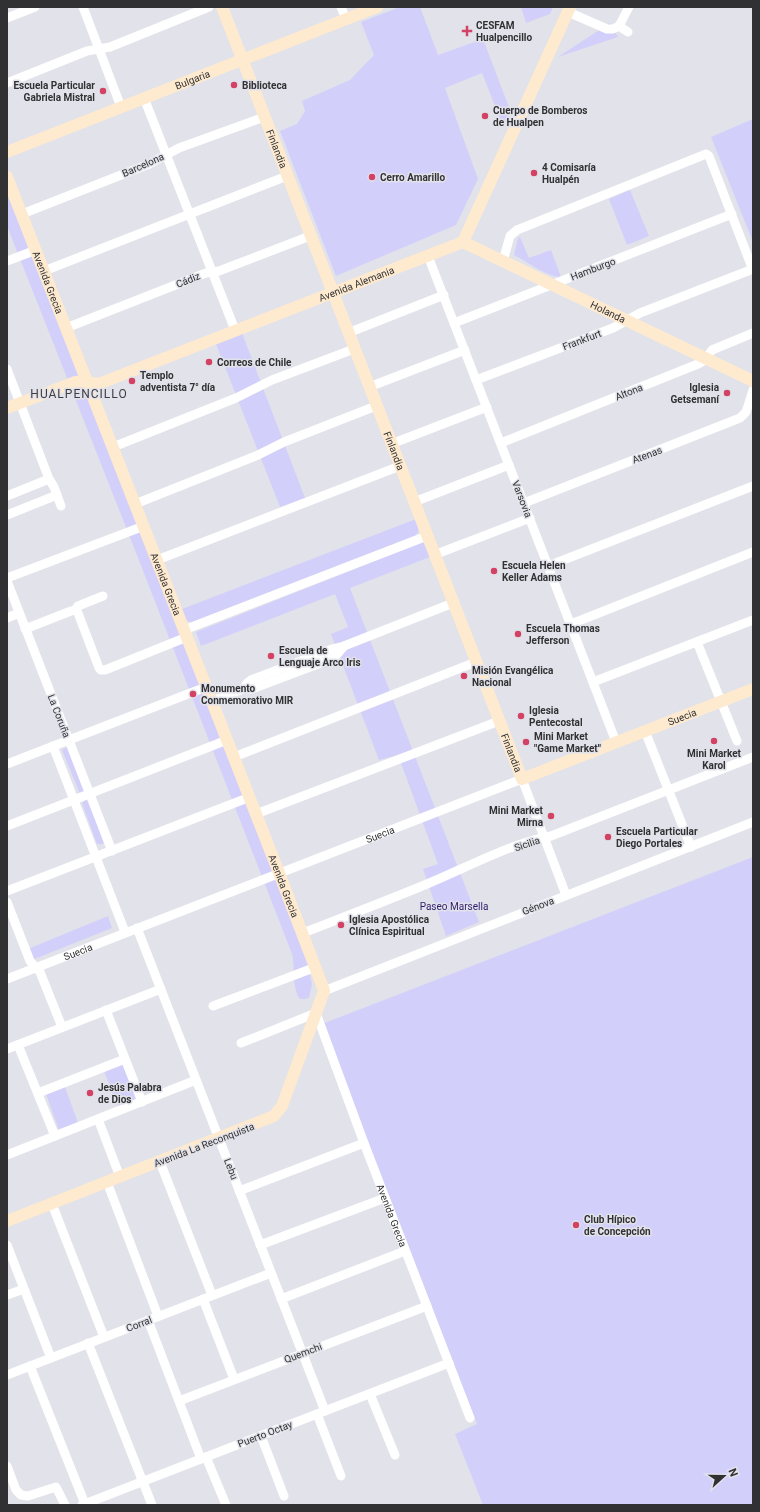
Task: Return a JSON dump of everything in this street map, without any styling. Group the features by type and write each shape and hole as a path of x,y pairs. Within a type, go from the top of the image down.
{"street":[{"path":"7,18 34,7"},
{"path":"83,7 121,107"},
{"path":"7,83 87,51 110,47 209,7"},
{"name":"Finlandia","path":"222,7 566,895"},
{"path":"341,7 346,19"},
{"name":"Bulgaria","path":"7,152 377,7"},
{"path":"462,242 569,10 607,29 613,29 619,26 630,7"},
{"path":"619,26 628,32"},
{"path":"144,98 235,330"},
{"name":"Barcelona","path":"22,214 149,164 179,148 264,117"},
{"path":"503,261 510,236 517,230 708,154 753,270"},
{"path":"44,271 287,176"},
{"name":"Avenida Grecia","path":"7,177 250,797 324,991"},
{"name":"Hamburgo","path":"454,323 732,214"},
{"name":"Cádiz","path":"66,328 200,275 219,271 310,236"},
{"name":"Avenida Alemania","path":"7,408 75,382 80,381 99,384 462,242"},
{"name":"Holanda","path":"462,242 753,381"},
{"path":"7,261 36,250"},
{"name":"Varsovia","path":"428,256 616,742"},
{"name":"Frankfurt","path":"476,380 613,328 640,313 753,270"},
{"path":"348,333 444,295"},
{"name":"Altona","path":"501,443 698,364 706,358 712,350 753,334"},
{"path":"113,447 236,398 272,380 354,349"},
{"path":"369,387 465,350"},
{"path":"7,369 49,479 61,506"},
{"name":"Atenas","path":"524,503 740,418 746,412 753,390"},
{"path":"135,504 258,455 284,442 376,406"},
{"path":"391,444 487,407"},
{"path":"414,502 509,465"},
{"path":"157,560 400,466"},
{"path":"7,496 49,479"},
{"path":"548,566 753,486"},
{"path":"7,515 57,495"},
{"path":"434,555 530,518"},
{"path":"7,578 144,526"},
{"path":"75,610 78,613 99,668 101,670 105,670 186,634 427,536"},
{"path":"571,624 753,552"},
{"name":"La Coruña","path":"7,581 112,851"},
{"path":"25,629 75,610 78,606 103,596"},
{"path":"212,701 243,689 247,683 252,680 453,603"},
{"path":"7,618 19,613"},
{"path":"593,682 753,620"},
{"path":"697,642 737,741"},
{"path":"234,757 476,662"},
{"path":"7,764 206,687"},
{"name":"Suecia","path":"7,979 753,689"},
{"path":"256,814 499,721"},
{"path":"645,731 691,847"},
{"path":"7,826 227,740"},
{"name":"La Coruña","path":"53,746 125,932"},
{"name":"Sicilia","path":"302,933 426,884 458,869 551,836 753,758"},
{"path":"7,891 250,797"},
{"name":"Génova","path":"324,991 753,822"},
{"path":"7,902 30,962 40,972 62,1027"},
{"name":"Lebu","path":"137,928 302,1353 341,1476"},
{"path":"213,1006 316,967"},
{"path":"7,1049 161,989"},
{"name":"Avenida La Reconquista","path":"7,1221 271,1118 280,1110 324,991"},
{"path":"106,1010 142,1102"},
{"path":"241,1043 316,1013"},
{"name":"Avenida Grecia","path":"316,1013 405,1251 470,1418"},
{"path":"18,1044 55,1136"},
{"path":"38,1094 125,1059"},
{"path":"7,1155 196,1080"},
{"path":"98,1119 120,1177"},
{"path":"239,1191 364,1143"},
{"path":"160,1162 212,1295"},
{"path":"107,1182 158,1316"},
{"path":"260,1245 385,1198"},
{"path":"52,1204 104,1337"},
{"path":"7,1245 51,1358"},
{"path":"281,1299 405,1251"},
{"name":"Corral","path":"7,1375 271,1273"},
{"path":"7,1295 24,1289"},
{"path":"203,1299 234,1379"},
{"name":"Quemchi","path":"179,1401 426,1306"},
{"path":"148,1320 179,1401 226,1505"},
{"path":"88,1343 152,1505"},
{"name":"Puerto Octay","path":"84,1504 449,1363"},
{"path":"30,1366 84,1504"},
{"path":"370,1394 395,1455"},
{"path":"261,1436 284,1496"},
{"path":"7,1466 19,1494 28,1496 56,1486 65,1505"}],"green space":[{"name":"Cerro Amarillo","path":"400,7 420,7 438,55 483,39 510,110 503,126 482,73 445,88 478,179 456,225 336,276 280,131 297,124 305,111 302,101 350,80 374,55 361,22"},
{"path":"521,7 553,7 550,14 526,23"},
{"path":"610,23 618,37 558,57"},
{"path":"753,119 753,242 711,137"},
{"path":"630,190 649,236 627,245 609,199"},
{"path":"7,193 306,956 312,984 309,998 300,999 297,995 292,954 7,226"},
{"path":"520,237 529,258 551,250 561,277 549,274 514,255 518,238"},
{"path":"242,333 305,498 280,507 216,344"},
{"path":"416,519 418,533 414,536 192,622 186,621 182,609"},
{"name":"Paseo Marsella","path":"425,541 430,557 350,588 479,922 446,936 423,869 438,864 398,755 379,760 331,634 348,627 335,594 201,646 196,632"},
{"path":"67,747 84,792 80,794 62,750"},
{"path":"86,800 89,801 104,841 103,844 97,844 82,803"},
{"name":"Club Hípico de Concepción","path":"753,857 753,1505 483,1505 455,1434 477,1424 322,1024"},
{"path":"108,916 112,928 32,960 28,949"},
{"path":"122,1064 137,1099 118,1106 104,1071"},
{"path":"65,1087 78,1123 59,1130 46,1094"}],"place":[{"name":"CESFAM Hualpencillo","path":"467,31"},
{"name":"Biblioteca","path":"234,85"},
{"name":"Escuela Particular Gabriela Mistral","path":"103,91"},
{"name":"Cuerpo de Bomberos de Hualpen","path":"485,116"},
{"name":"4 Comisaría Hualpén","path":"534,173"},
{"name":"Cerro Amarillo","path":"372,177"},
{"name":"Correos de Chile","path":"209,362"},
{"name":"Templo adventista 7° día","path":"132,381"},
{"name":"Iglesia Getsemaní","path":"727,393"},
{"name":"Escuela Helen Keller Adams","path":"494,571"},
{"name":"Escuela Thomas Jefferson","path":"518,634"},
{"name":"Escuela de Lenguaje Arco Iris","path":"271,656"},
{"name":"Misión Evangélica Nacional","path":"464,676"},
{"name":"Monumento Conmemorativo MIR","path":"193,694"},
{"name":"Iglesia Pentecostal","path":"521,716"},
{"name":"Mini Market Karol","path":"714,741"},
{"name":"Mini Market \"Game Market\"","path":"526,742"},
{"name":"Mini Market Mirna","path":"551,816"},
{"name":"Escuela Particular Diego Portales","path":"608,837"},
{"name":"Iglesia Apostólica Clínica Espiritual","path":"341,925"},
{"name":"Jesús Palabra de Dios","path":"90,1093"},
{"name":"Club Hípico de Concepción","path":"576,1225"}],"district":[{"name":"HUALPENCILLO","path":"79,394"}]}
